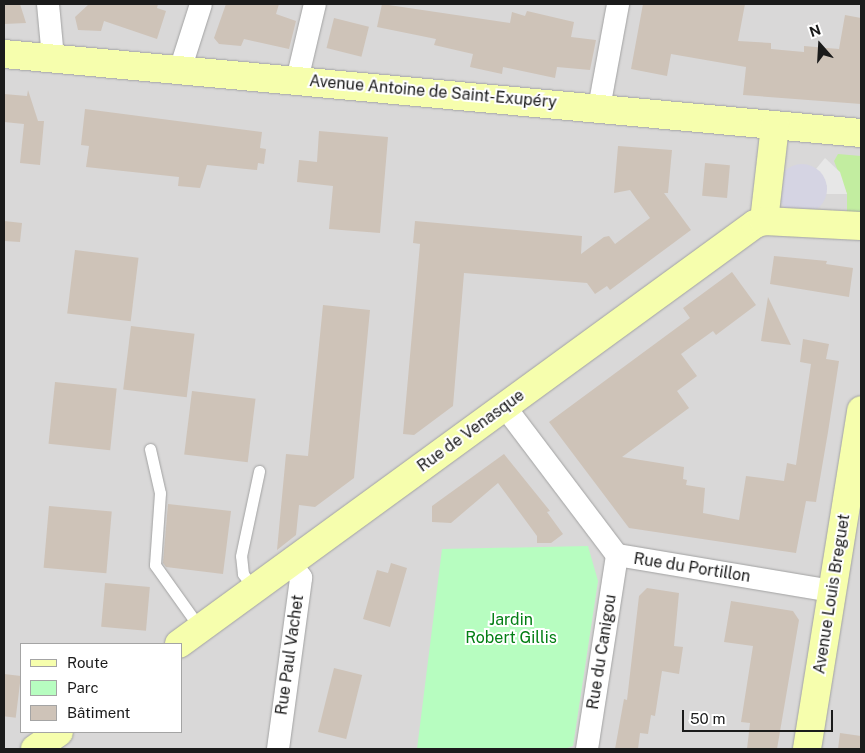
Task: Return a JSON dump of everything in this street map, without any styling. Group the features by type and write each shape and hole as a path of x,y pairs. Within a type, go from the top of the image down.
{"street":[{"path":"48,4 53,58"},
{"path":"180,70 201,4"},
{"path":"297,80 315,4"},
{"path":"599,108 618,4"},
{"name":"Avenue Antoine de Saint-Exupéry","path":"4,54 861,133"},
{"path":"775,126 764,221 861,226"},
{"name":"Rue de Venasque","path":"190,636 749,228 764,221"},
{"name":"Rue du Portillon","path":"505,406 617,555 832,591"},
{"name":"Avenue Louis Breguet","path":"807,749 861,410"},
{"name":"Rue du Canigou","path":"587,749 617,555"},
{"name":"Rue Paul Vachet","path":"278,749 301,578 291,563"},
{"path":"35,749 58,733"}],"lane":[{"path":"150,449 158,477 160,493 155,565 190,636"},
{"path":"254,589 243,574 241,556 259,471"}],"shaded area":[{"path":"4,4 861,4 861,749 4,749"},
{"path":"825,158 840,172 847,194 826,194 827,186 816,169"},
{"path":"802,164 811,166 822,175 827,189 825,198 816,209 802,214 793,212 782,203 777,189 779,180 788,169"}],"green space":[{"path":"838,154 861,156 861,220 847,218 847,194 834,161"},
{"name":"Jardin Robert Gillis","path":"588,546 598,581 573,746 564,749 417,749 442,549"}],"building":[{"path":"4,4 20,4 26,23 4,24"},
{"path":"89,4 158,4 157,8 166,11 157,39 104,21 101,31 78,30 75,17"},
{"path":"226,4 279,4 276,14 296,21 289,49 244,39 241,46 219,44 214,38"},
{"path":"382,4 510,23 512,12 525,16 527,11 574,22 571,37 596,40 590,70 557,67 555,78 503,67 502,74 470,67 473,54 434,45 436,39 377,27"},
{"path":"643,4 745,4 738,41 771,43 771,49 804,52 804,46 839,49 845,15 861,18 861,104 743,95 746,67 671,54 667,76 631,69"},
{"path":"334,18 369,27 361,57 327,48"},
{"path":"28,90 38,121 44,121 40,165 20,163 24,124 4,122 4,94 27,96"},
{"path":"85,109 262,132 260,148 266,149 264,164 258,163 257,170 207,165 200,188 178,186 179,177 86,167 89,146 81,145"},
{"path":"319,131 388,137 380,233 329,229 333,186 297,182 299,160 317,162"},
{"path":"618,146 672,150 668,193 664,193 691,230 610,290 607,286 595,294 587,283 464,273 453,406 414,435 403,434 420,244 413,243 415,221 582,236 581,254 604,237 609,236 615,244 650,218 630,190 614,193"},
{"path":"705,163 730,165 727,198 702,196"},
{"path":"4,221 22,223 20,242 4,241"},
{"path":"75,250 139,258 131,321 67,314"},
{"path":"774,256 827,261 826,264 853,268 849,297 770,284"},
{"path":"732,272 756,305 716,335 713,331 681,354 697,376 677,391 689,408 622,457 684,467 683,479 687,480 686,485 705,488 703,513 739,520 746,476 784,481 787,463 796,465 811,364 800,362 803,339 829,344 826,359 839,361 828,432 816,502 806,501 796,553 629,528 549,422 690,318 683,308"},
{"path":"768,297 791,345 761,341"},
{"path":"323,305 370,310 354,478 315,507 299,505 296,535 277,550 286,454 308,456"},
{"path":"131,326 195,334 187,397 123,390"},
{"path":"55,382 117,388 110,450 49,444"},
{"path":"192,391 256,399 248,462 184,455"},
{"path":"504,454 550,511 547,512 563,534 551,543 537,543 537,536 498,483 451,523 432,522 432,506"},
{"path":"168,504 231,511 223,574 166,567 163,563"},
{"path":"49,506 112,511 106,573 44,568"},
{"path":"391,563 407,568 390,627 363,619 377,570 388,573"},
{"path":"105,583 150,587 146,631 101,627"},
{"path":"647,588 679,593 674,646 683,647 679,674 662,671 655,716 651,715 648,734 640,733 638,749 615,749 624,699 627,700 639,596"},
{"path":"731,601 793,611 799,620 777,749 747,749 750,723 741,722 753,646 724,642"},
{"path":"334,668 362,675 346,739 318,732"},
{"path":"4,674 20,676 16,718 4,716"},
{"path":"840,733 861,736 861,749 838,749"}]}
